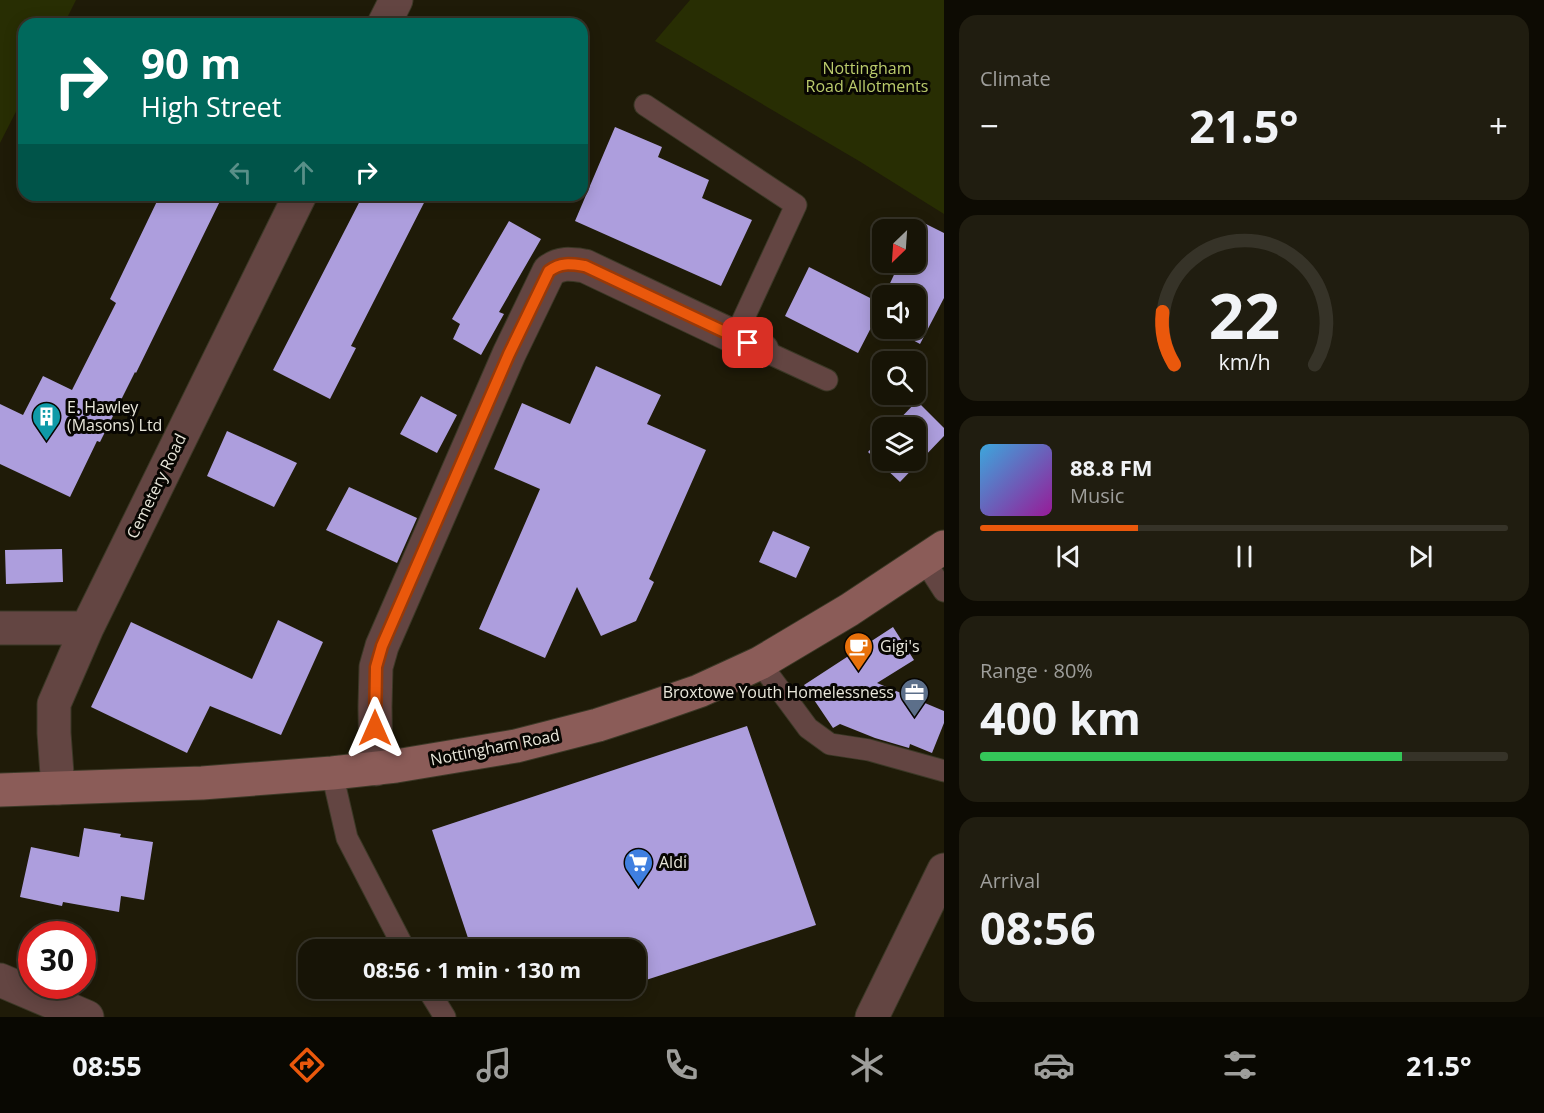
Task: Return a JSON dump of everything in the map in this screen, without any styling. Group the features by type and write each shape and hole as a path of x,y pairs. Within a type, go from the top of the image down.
{"main road":[{"name":"Nottingham Road","path":"0,790 202,783 332,773 376,769 516,746 597,725 699,691 760,663 849,610 934,553"}],"street":[{"path":"387,18 396,0"},
{"name":"Cemetery Road","path":"58,788 54,704 87,628 297,201"},
{"path":"376,769 376,667 382,646 509,354 549,271 565,263 585,266 748,343"},
{"path":"0,628 87,628"},
{"path":"872,1017 944,870"},
{"path":"0,980 87,1017"}],"lane":[{"path":"645,105 796,205 748,343 827,380"},
{"path":"934,553 944,591"},
{"path":"760,663 808,728 830,744 869,750 944,771"},
{"path":"332,773 347,838 399,939"},
{"path":"434,999 445,1017"}],"green space":[{"path":"0,0 76,0 67,18 18,18 18,108 0,143"},
{"name":"Nottingham Road Allotments","path":"690,0 944,0 944,214 859,161 655,41"}],"building":[{"path":"615,127 662,147 658,157 709,180 702,198 752,220 721,286 575,221 584,201 588,201 588,190"},
{"path":"157,201 220,201 136,373 100,442 97,441 70,497 0,464 0,404 23,415 43,376 72,390 116,303 110,299"},
{"path":"360,201 425,201 351,346 356,348 330,399 273,370"},
{"path":"509,221 541,239 499,312 504,314 481,355 453,339 460,324 452,319"},
{"path":"926,224 944,233 944,298 926,332 926,285 889,285 895,273 926,273"},
{"path":"809,267 872,299 872,326 858,353 785,316"},
{"path":"911,339 923,339 920,344"},
{"path":"596,366 661,395 647,424 706,450 649,579 654,582 636,621 601,636 577,587 545,658 479,629 540,489 494,469 522,403 570,424"},
{"path":"421,396 457,415 437,453 400,434"},
{"path":"913,405 921,405 944,428 944,436 926,455 926,417 902,417"},
{"path":"227,431 297,463 274,507 207,476"},
{"path":"888,471 911,471 900,482"},
{"path":"349,487 417,518 397,563 326,530"},
{"path":"773,531 810,547 796,578 759,562"},
{"path":"62,549 63,582 6,584 5,550"},
{"path":"278,620 323,642 281,735 210,706 187,753 91,707 131,622 252,679"},
{"path":"893,627 914,660 877,683 944,711 944,723 932,753 910,744 909,748 875,738 840,724 833,728 804,685"},
{"name":"Aldi","path":"747,726 816,925 646,980 646,939 468,939 432,830"},
{"path":"84,828 153,842 144,900 121,896 119,912 63,902 62,906 20,897 31,847 79,857"}],"place":[{"name":"E. Hawley (Masons) Ltd","path":"46,442"},
{"name":"Gigi's","path":"859,672"},
{"name":"Broxtowe Youth Homelessness","path":"915,718"},
{"name":"Aldi","path":"638,888"}],"route":[{"path":"375,728 376,667 382,646 509,354 549,271 565,263 585,266 748,343"}]}
